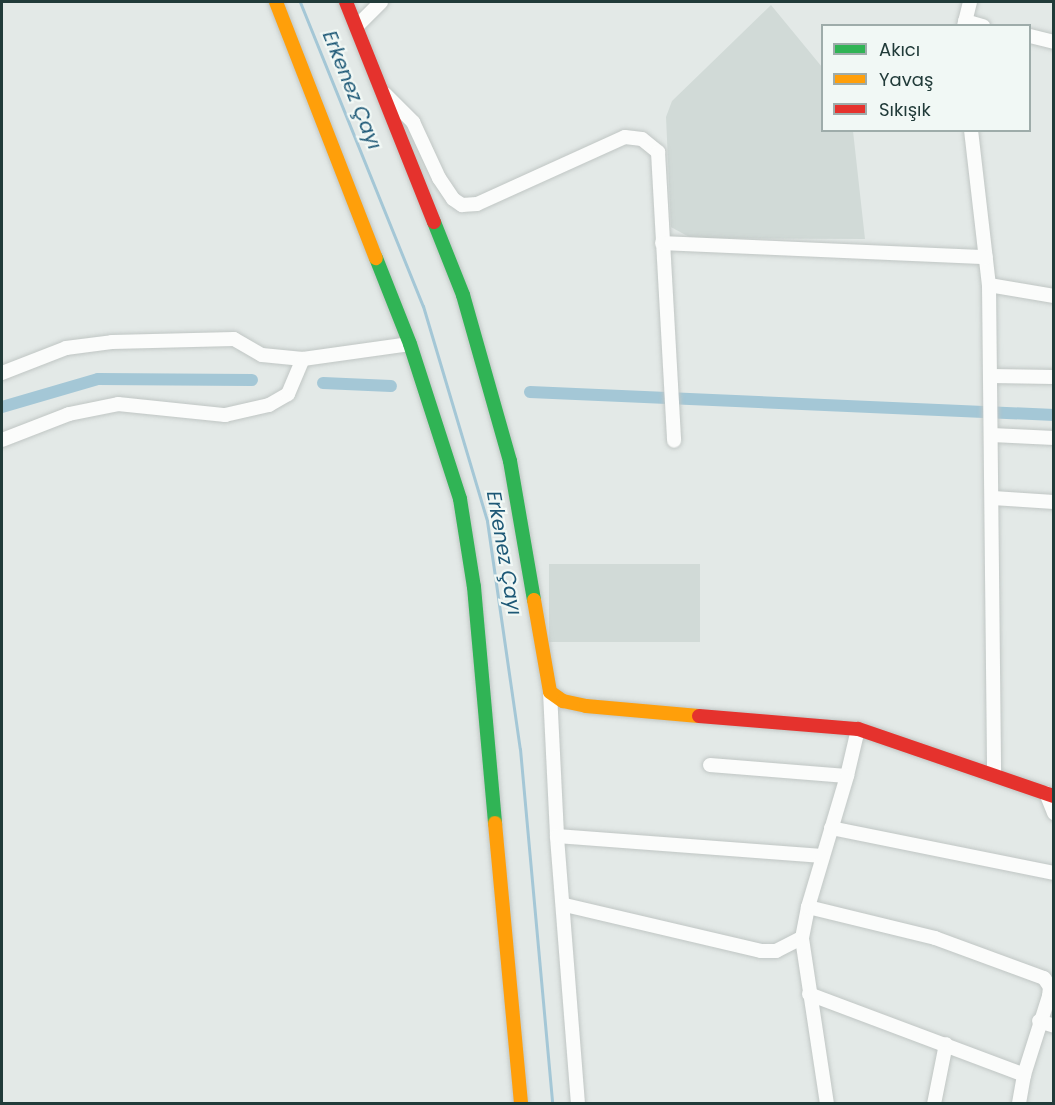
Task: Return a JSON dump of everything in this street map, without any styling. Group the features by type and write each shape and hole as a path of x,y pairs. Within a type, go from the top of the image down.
{"street":[{"path":"276,2 410,344 460,499 474,587 521,1104"},
{"path":"346,2 385,94 463,295 510,462 550,692 557,836 565,905 578,1104"},
{"path":"357,26 381,2"},
{"path":"964,23 970,2"},
{"path":"1031,36 1053,42"},
{"path":"385,94 413,122 439,178 453,199 462,205 477,204 625,137 651,143 660,162 662,243 673,383 674,435"},
{"path":"971,132 989,285 993,498 994,775"},
{"path":"662,243 986,257"},
{"path":"989,285 1053,296"},
{"path":"2,373 66,348 112,342 234,339 262,355 303,360 410,344"},
{"path":"2,440 69,414 118,404 225,415 269,405 288,394 303,360"},
{"path":"991,376 1053,377"},
{"path":"992,432 1053,438"},
{"path":"993,498 1053,502"},
{"path":"550,692 563,701 586,706 858,729 1050,794 1053,813"},
{"path":"827,1104 802,938 808,906 847,776 858,729"},
{"path":"710,765 847,776"},
{"path":"831,828 1053,873"},
{"path":"557,836 822,856"},
{"path":"565,905 761,951 776,951 802,938"},
{"path":"808,906 935,938 1044,978 1050,987 1024,1075 1019,1104"},
{"path":"809,994 1024,1075"},
{"path":"1039,1021 1053,1026"},
{"path":"934,1104 946,1044"}],"shaded area":[{"path":"771,5 821,66 821,132 853,132 865,239 691,238 671,227 666,117 672,101"},
{"path":"549,564 700,564 700,642 549,642"}],"waterway":[{"name":"Erkenez Çayı","path":"300,2 423,306 487,521 520,749 552,1104"},
{"path":"2,407 98,379 252,380"},
{"path":"323,383 391,386"},
{"path":"530,392 1054,415"}],"traffic: fast":[{"path":"434,222 463,295 510,461 534,600"},
{"path":"376,258 410,344 460,499 474,587 495,823"}],"traffic: slow":[{"path":"276,2 376,258"},
{"path":"534,600 550,692 563,701 586,706 699,716"},
{"path":"495,823 521,1104"}],"traffic: jam":[{"path":"346,2 434,222"},
{"path":"699,716 858,729 1054,796"}]}
